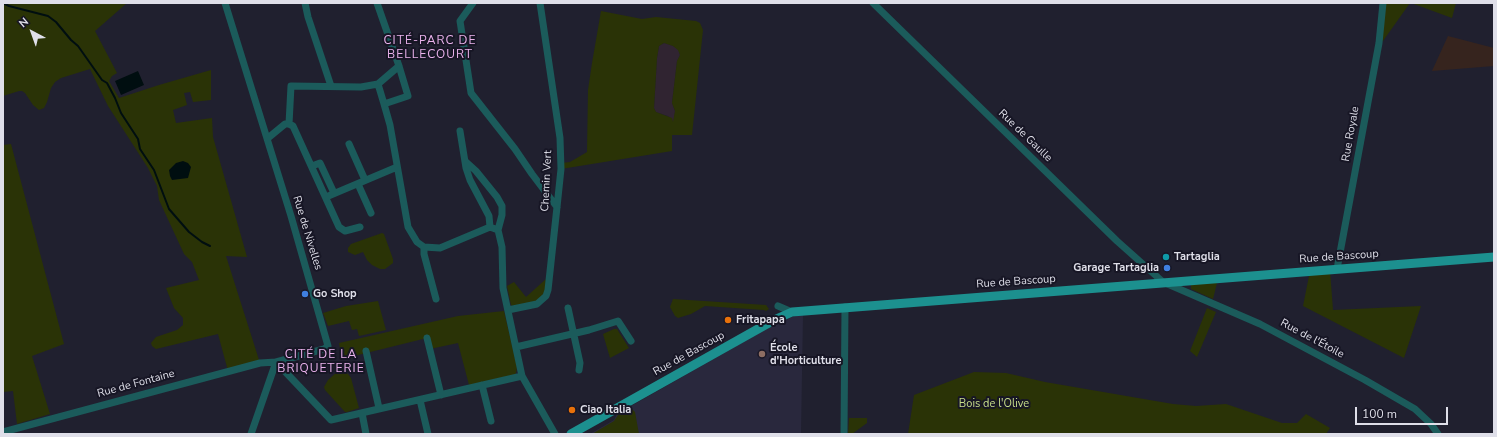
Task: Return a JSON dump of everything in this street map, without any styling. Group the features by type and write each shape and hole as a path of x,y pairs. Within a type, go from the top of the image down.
{"main road":[{"name":"Rue de Bascoup","path":"571,434 774,320 792,312 1494,257"}],"street":[{"name":"Rue de Nivelles","path":"226,3 268,138 316,300 328,346 324,349 276,362"},
{"path":"305,3 308,17 331,86"},
{"path":"377,3 408,96 384,104"},
{"path":"473,3 460,21 471,93 500,129 557,207"},
{"name":"Chemin Vert","path":"508,310 537,304 546,296 548,290 561,169 560,138 540,3"},
{"name":"Rue de Gaulle","path":"873,3 1117,241 1163,282"},
{"name":"Rue Royale","path":"1337,269 1379,43 1383,3"},
{"path":"360,227 348,231 341,230 294,128 290,124 291,86 361,87 378,84 399,66"},
{"path":"378,84 390,125 408,227 415,240 424,247 440,248 490,227 498,230"},
{"path":"268,138 286,124 290,124"},
{"path":"460,131 470,180 489,216 490,227"},
{"path":"349,144 365,180"},
{"path":"465,161 476,171 497,197 502,206 502,215 498,230 502,247 503,288 522,376 555,434"},
{"path":"312,166 320,163 334,193"},
{"path":"326,196 397,167"},
{"path":"358,184 371,213"},
{"path":"424,247 424,254 436,299"},
{"name":"Rue de l'Étoile","path":"1163,282 1260,324 1365,380 1415,409 1438,434"},
{"path":"778,306 792,312"},
{"path":"844,434 845,307"},
{"path":"568,308 580,363 579,370"},
{"path":"516,347 589,330 618,321 631,341"},
{"path":"427,338 441,395"},
{"path":"366,351 379,408"},
{"name":"Rue de Fontaine","path":"3,432 260,362 276,362"},
{"path":"251,434 276,362 331,420 522,376"},
{"path":"482,385 491,421"},
{"path":"420,400 428,434"},
{"path":"362,413 366,434"}],"shaded area":[{"path":"1448,36 1494,48 1494,66 1432,71"},
{"path":"664,43 679,50 680,55 677,61 672,103 675,111 674,123 668,116 656,112 654,108 657,58 659,46"},
{"path":"138,71 144,85 121,95 115,81"},
{"path":"183,161 188,163 191,167 188,178 172,180 169,170 176,163"},
{"name":"École d'Horticulture","path":"803,315 801,434 590,434 614,420 617,414 770,327 792,317"}],"green space":[{"path":"3,3 127,3 95,31 117,73 112,76 109,81 119,98 211,70 211,100 193,102 190,92 184,93 187,105 173,110 176,123 212,118 213,137 247,257 226,256 260,363 228,371 218,334 156,349 152,346 151,343 156,337 177,330 183,325 183,318 174,308 166,288 199,280 192,262 184,254 159,200 157,186 148,168 108,106 90,69 61,78 55,82 51,88 44,108 39,110 22,91 3,96"},
{"path":"1383,3 1410,3 1383,41 1379,43"},
{"path":"1411,3 1456,3 1452,18"},
{"path":"601,11 642,19 656,17 696,21 700,23 703,30 692,135 672,135 672,151 561,169 561,163 570,162 587,152 588,90","holes":["664,43 673,46 678,50 680,55 677,61 672,103 675,111 673,122 672,118 656,112 654,108 659,46"]},
{"path":"11,144 64,344 32,356 50,414 17,424 13,391 3,392 3,145"},
{"path":"382,233 384,234 393,259 393,263 385,269 380,269 372,265 367,260 363,252 355,255 348,252 348,248 351,244"},
{"path":"1330,270 1333,310 1421,306 1404,358 1303,306 1310,271"},
{"path":"546,279 545,292 537,301 513,306 511,305 507,286 514,282 526,297"},
{"path":"1217,283 1213,299 1191,289 1191,285 1193,284"},
{"path":"673,299 766,305 769,309 766,311 705,306 691,314 678,318 675,316 670,307"},
{"path":"378,301 386,330 359,336 357,329 352,330 349,321 328,326 323,313 346,306"},
{"path":"1207,308 1216,312 1197,357 1190,351"},
{"path":"504,311 517,367 514,375 469,385 458,343 430,349 427,338 342,359 339,343 458,316"},
{"path":"617,329 629,348 610,358 603,334"},
{"path":"344,371 351,378 359,408 347,412 345,412 324,387 328,380 337,372"},
{"name":"Bois de l'Olive","path":"974,372 1006,373 1045,382 1173,404 1196,406 1226,404 1282,423 1297,423 1306,414 1330,428 1326,434 908,434 914,395"},
{"path":"631,408 635,412 639,434 592,434 614,421 618,415"},
{"path":"849,418 867,418 867,423 852,434 848,434"}],"waterway":[{"path":"3,3 9,6 48,16 56,22 78,46 102,80 107,83 121,113 138,139 140,149 154,170 169,209 189,232 210,246"}],"place":[{"name":"Tartaglia","path":"1166,257"},
{"name":"Garage Tartaglia","path":"1167,268"},
{"name":"Go Shop","path":"305,294"},
{"name":"Fritapapa","path":"728,320"},
{"name":"École d'Horticulture","path":"762,354"},
{"name":"Ciao Italia","path":"572,410"}],"district":[{"name":"CITÉ-PARC DE BELLECOURT","path":"430,48"},
{"name":"CITÉ DE LA BRIQUETERIE","path":"321,362"}]}
